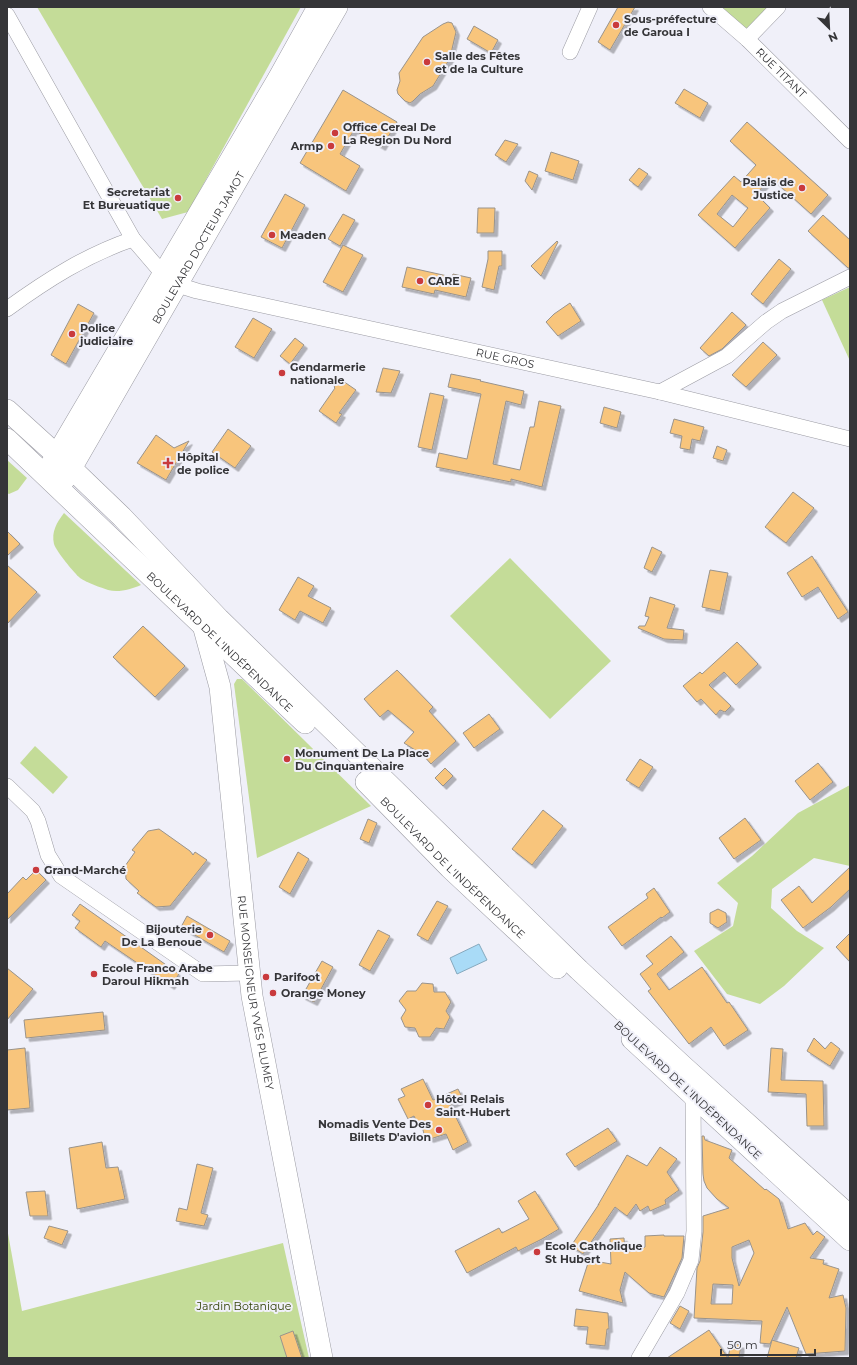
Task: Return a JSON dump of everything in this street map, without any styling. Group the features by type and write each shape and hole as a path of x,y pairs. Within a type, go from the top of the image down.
{"main road":[{"name":"BOULEVARD DOCTEUR JAMOT","path":"170,279 318,7"},
{"name":"BOULEVARD DOCTEUR JAMOT","path":"60,489 64,462 170,279 337,7"},
{"name":"BOULEVARD DE L'INDÉPENDANCE","path":"7,410 122,517 219,619 579,970 684,1067 850,1216"},
{"name":"BOULEVARD DE L'INDÉPENDANCE","path":"7,439 355,770 450,868 850,1240"},
{"name":"BOULEVARD DOCTEUR JAMOT","path":"45,475 64,462"},
{"path":"181,578 203,625"},
{"name":"RUE MONSEIGNEUR YVES PLUMEY","path":"203,625 220,687 252,996 322,1358"}],"street":[{"path":"570,52 590,7"},
{"name":"RUE TITANT","path":"710,7 747,39 850,141"},
{"path":"747,39 778,7"},
{"path":"7,15 133,239 170,279"},
{"path":"7,309 73,265 133,239"},
{"path":"660,392 727,356 766,322 782,311 850,277"},
{"name":"RUE GROS","path":"170,279 197,291 660,392 850,439"},
{"path":"7,786 33,811 48,855 61,876 203,974 249,973"},
{"path":"639,1358 677,1293 691,1260 694,1231 693,1095"}],"green space":[{"path":"37,7 301,7 188,212 162,219"},
{"path":"711,7 778,7 747,39"},
{"path":"850,287 850,361 822,300"},
{"path":"7,460 27,478 18,490 9,494 7,493"},
{"path":"64,513 141,585 125,590 112,591 94,585 80,578 58,552 53,540 55,527"},
{"path":"510,558 611,661 550,719 450,616"},
{"path":"237,679 242,679 371,806 257,858 234,684"},
{"path":"35,746 68,777 53,794 20,763"},
{"path":"850,785 850,866 814,858 772,889 771,908 797,931 824,948 784,986 760,1004 727,994 694,951 733,926 738,903 717,883 752,856 798,813"},
{"name":"Jardin Botanique","path":"7,1228 22,1311 283,1243 309,1358 7,1358"}],"water":[{"path":"479,944 487,960 457,974 450,958"}],"building":[{"name":"Sous-préfecture de Garoua I","path":"618,7 635,7 610,50 598,42"},
{"name":"Salle des Fêtes et de la Culture","path":"448,22 452,23 456,32 452,55 433,86 420,94 410,103 405,101 398,94 397,90 400,81 399,73 423,37"},
{"path":"474,26 498,40 491,53 467,39"},
{"path":"684,89 708,103 700,118 675,103"},
{"path":"343,90 397,122 382,147 354,130 340,154 360,166 346,191 300,163"},
{"name":"Palais de Justice","path":"747,122 828,195 811,214 771,178 756,194 770,208 735,248 698,215 734,176 741,182 756,165 730,141","holes":["732,195 748,208 733,227 717,214"]},
{"path":"505,140 518,144 506,162 495,155"},
{"path":"551,152 579,161 573,180 545,171"},
{"path":"639,168 648,174 638,187 629,180"},
{"path":"529,171 538,175 532,190 525,181"},
{"path":"285,194 305,205 282,248 261,237"},
{"path":"478,208 495,208 494,233 477,233"},
{"path":"343,214 355,220 340,246 328,239"},
{"path":"823,215 850,240 850,268 848,268 808,231"},
{"path":"557,241 558,242 541,276 531,266"},
{"path":"343,245 363,255 343,292 323,282"},
{"path":"488,251 502,251 502,266 499,266 494,290 482,287 488,259"},
{"path":"779,259 791,269 763,304 751,294"},
{"path":"407,267 452,277 453,274 471,278 466,297 435,290 434,294 402,287"},
{"path":"570,303 581,321 558,336 546,322 554,314"},
{"name":"Police judiciaire","path":"78,304 94,313 66,364 51,355"},
{"path":"732,312 746,325 722,349 709,356 700,348"},
{"path":"253,318 272,329 254,358 235,347"},
{"path":"295,338 304,345 290,364 280,356"},
{"path":"763,342 777,355 746,387 732,375"},
{"path":"383,368 400,371 391,393 376,392"},
{"path":"451,374 524,391 521,405 506,401 493,464 520,470 530,427 534,427 539,401 561,406 542,487 511,479 511,482 436,467 439,453 467,459 481,394 448,387"},
{"path":"340,379 356,390 339,413 342,414 336,423 319,411"},
{"path":"430,393 444,396 432,450 418,447"},
{"path":"604,407 621,412 617,428 600,423"},
{"path":"674,419 704,427 700,441 692,439 690,450 680,448 682,436 670,433"},
{"path":"228,429 251,446 235,468 212,452"},
{"path":"156,435 174,448 189,441 166,480 137,463"},
{"path":"717,446 727,450 723,461 713,458"},
{"path":"793,492 814,508 786,543 765,527"},
{"path":"7,531 20,544 7,556"},
{"path":"652,547 662,552 652,572 644,568"},
{"path":"812,556 848,612 838,619 818,587 802,597 787,573"},
{"path":"7,565 37,592 7,624"},
{"path":"710,570 728,573 720,611 702,607"},
{"path":"298,577 314,586 308,596 331,608 323,623 300,611 295,620 279,610"},
{"path":"650,597 675,605 667,628 684,630 683,640 664,639 638,628 639,626 645,626 649,617 645,616"},
{"path":"143,626 185,666 155,697 113,657"},
{"path":"737,642 758,664 736,685 724,672 709,685 731,706 725,712 720,710 716,715 701,699 697,702 683,686 700,672 702,674"},
{"path":"397,670 433,707 429,711 456,741 431,764 423,755 404,743 414,732 388,710 380,717 364,699"},
{"path":"489,714 500,729 474,748 463,733"},
{"path":"640,759 653,767 639,788 626,780"},
{"path":"818,763 833,782 810,800 795,781"},
{"path":"445,768 453,776 443,786 435,778"},
{"path":"543,810 563,826 532,865 512,849"},
{"path":"745,818 761,840 734,859 719,838"},
{"path":"368,819 377,823 369,843 360,839"},
{"path":"159,829 190,851 193,855 195,852 207,860 170,906 156,907 137,893 139,891 126,879 125,866 135,852 132,850 148,831"},
{"path":"298,852 309,859 290,894 279,887"},
{"path":"850,867 850,889 831,907 803,928 781,900 799,886 812,903"},
{"path":"36,870 46,880 7,920 7,894 23,877 26,880"},
{"path":"654,888 670,912 622,946 608,927 648,898 646,894"},
{"path":"437,901 448,906 428,941 417,935"},
{"path":"80,904 179,974 171,986 105,941 101,947 75,928 80,921 72,915"},
{"path":"718,909 726,913 727,922 718,928 710,923 710,913"},
{"path":"187,916 230,941 224,952 181,927"},
{"path":"378,930 390,936 370,971 359,965"},
{"path":"850,933 850,962 836,947"},
{"path":"671,936 684,952 657,974 669,990 702,967 748,1030 724,1046 711,1027 689,1044 648,991 651,989 640,974 653,964 646,956"},
{"path":"322,961 333,967 314,1002 302,996"},
{"path":"7,968 33,989 7,1020"},
{"path":"422,983 433,984 434,992 445,992 451,1002 446,1011 450,1017 444,1029 436,1028 430,1037 419,1037 415,1028 405,1027 401,1018 406,1010 399,1001 407,991 416,991"},
{"path":"103,1012 105,1030 26,1038 24,1020"},
{"path":"814,1038 825,1049 831,1042 840,1049 830,1066 807,1051"},
{"path":"25,1048 30,1108 7,1110 7,1050"},
{"path":"771,1048 783,1049 781,1080 823,1081 824,1126 807,1126 806,1094 768,1092"},
{"path":"423,1079 433,1100 458,1089 463,1099 450,1105 468,1142 453,1150 446,1134 430,1139 424,1134 421,1122 417,1122 414,1116 408,1119 398,1099 405,1096 401,1089"},
{"path":"608,1128 617,1141 575,1167 566,1154"},
{"path":"702,1136 704,1136 705,1140 732,1150 729,1158 765,1190 766,1189 779,1199 788,1229 805,1223 813,1235 817,1231 825,1237 810,1258 824,1260 823,1264 839,1269 829,1298 843,1295 846,1308 845,1351 806,1354 787,1307 770,1344 760,1343 762,1321 694,1318 697,1268 700,1261 703,1232 703,1216 729,1208 717,1199 707,1188 703,1174","holes":["749,1240 754,1253 739,1286 732,1258 732,1247","713,1284 733,1285 732,1304 711,1304"]},
{"path":"102,1142 106,1168 118,1167 125,1199 77,1209 69,1148"},
{"path":"660,1147 677,1159 667,1172 679,1190 665,1200 666,1204 650,1211 648,1206 640,1211 636,1204 627,1216 615,1207 583,1254 571,1246 599,1204 598,1205 627,1155 647,1166"},
{"path":"197,1164 213,1168 201,1213 208,1215 204,1226 176,1221 179,1208 187,1210"},
{"path":"45,1191 48,1216 30,1216 26,1192"},
{"path":"535,1191 559,1229 518,1251 516,1247 467,1273 455,1251 499,1228 502,1233 529,1219 518,1201"},
{"path":"49,1226 68,1231 62,1245 44,1238"},
{"path":"645,1236 684,1236 682,1258 664,1297 649,1293 625,1272 620,1290 623,1303 579,1291 589,1260 611,1264 610,1239 624,1238 625,1253 645,1247"},
{"path":"680,1306 689,1311 680,1329 670,1323"},
{"path":"576,1309 608,1313 609,1329 607,1329 605,1346 586,1344 588,1327 574,1326"},
{"path":"709,1330 728,1358 667,1358"},
{"path":"293,1331 302,1358 287,1358 280,1336"},
{"path":"772,1340 799,1348 796,1358 767,1358"},
{"path":"731,1343 741,1345 739,1358 728,1358"}],"place":[{"name":"Sous-préfecture de Garoua I","path":"616,25"},
{"name":"Salle des Fêtes et de la Culture","path":"427,62"},
{"name":"Office Cereal De La Region Du Nord","path":"335,133"},
{"name":"Armp","path":"331,146"},
{"name":"Palais de Justice","path":"802,188"},
{"name":"Secretariat Et Bureuatique","path":"178,198"},
{"name":"Meaden","path":"272,235"},
{"name":"CARE","path":"420,281"},
{"name":"Police judiciaire","path":"72,334"},
{"name":"Gendarmerie nationale","path":"282,373"},
{"name":"Hôpital de police","path":"168,463"},
{"name":"Monument De La Place Du Cinquantenaire","path":"287,759"},
{"name":"Grand-Marché","path":"36,870"},
{"name":"Bijouterie De La Benoue","path":"210,935"},
{"name":"Ecole Franco Arabe Daroul Hikmah","path":"94,974"},
{"name":"Parifoot","path":"266,977"},
{"name":"Orange Money","path":"273,993"},
{"name":"Hôtel Relais Saint-Hubert","path":"428,1105"},
{"name":"Nomadis Vente Des Billets D'avion","path":"439,1130"},
{"name":"Ecole Catholique St Hubert","path":"537,1252"}]}
